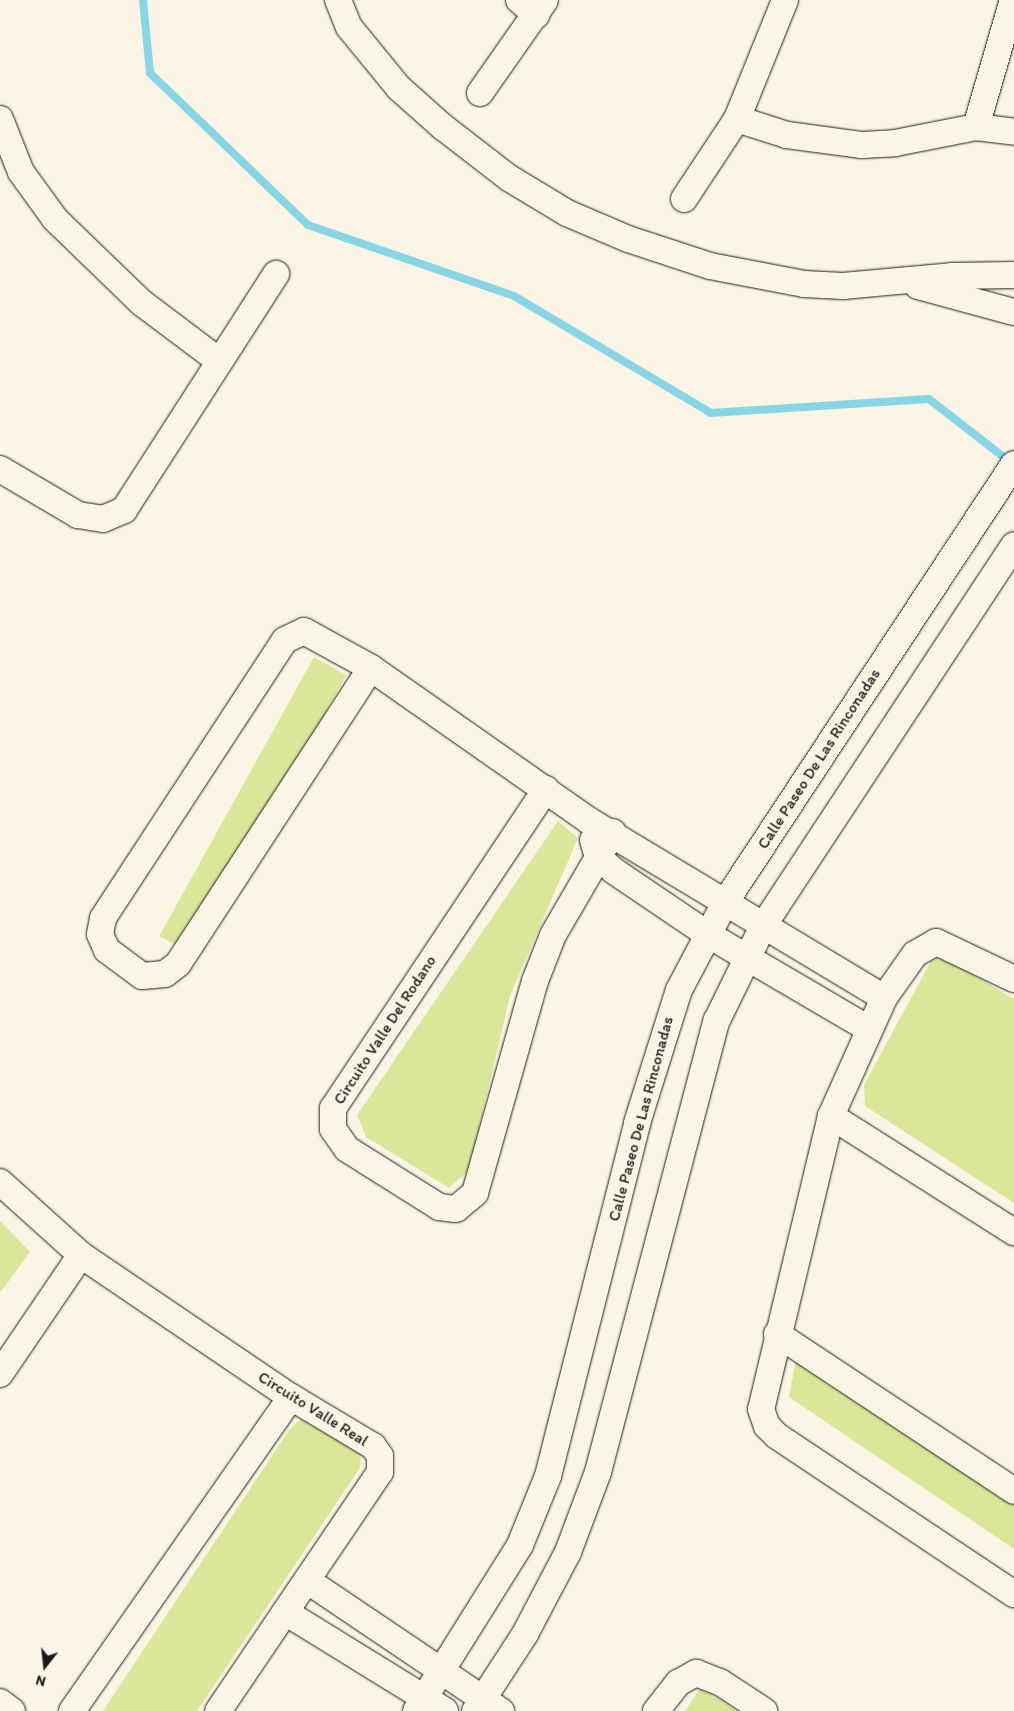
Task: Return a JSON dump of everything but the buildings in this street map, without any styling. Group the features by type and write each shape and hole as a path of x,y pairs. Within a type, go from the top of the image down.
{"street":[{"path":"684,199 737,119 785,0"},
{"path":"976,127 1013,0"},
{"path":"338,1 348,27 399,88 510,178 567,213 710,266 761,277 843,286 952,276 1014,275"},
{"path":"480,93 533,5"},
{"path":"0,119 10,169 55,219 99,264 218,360"},
{"path":"737,119 786,135 862,145 895,143 976,127 1014,132"},
{"path":"0,469 78,515 113,517 124,510 218,360 276,274"},
{"path":"903,282 1014,312"},
{"name":"Calle Paseo De Las Rinconadas","path":"429,1706 445,1670 520,1545 548,1476 662,1036 707,934 726,901 1014,464"},
{"path":"308,1581 445,1670 487,1707 568,1552 598,1472 685,1129 717,1020 763,926 1014,545"},
{"path":"371,668 178,964 165,974 142,976 106,950 100,934 103,918 285,640 295,633 313,633 371,668 588,820 613,832 726,901 763,926 884,998"},
{"name":"Circuito Valle Del Rodano","path":"546,789 336,1102 333,1129 347,1149 440,1207 456,1209 468,1203 477,1186 535,981 553,935 613,832"},
{"path":"588,820 598,857 707,934 748,955 869,1029"},
{"path":"1014,979 936,942 914,954 884,998 831,1116 761,1399 764,1419 771,1431 1014,1594"},
{"path":"831,1116 1014,1232"},
{"name":"Circuito Valle Real","path":"0,1182 80,1255 291,1397 373,1446 382,1461 380,1472 308,1581 218,1711"},
{"path":"0,1374 80,1255"},
{"path":"777,1334 1014,1492"},
{"path":"72,1711 291,1397"},
{"path":"286,1612 356,1655 429,1706"},
{"path":"356,1655 375,1625"},
{"path":"656,1711 678,1683 696,1673 720,1682 764,1711"},
{"path":"0,1702 12,1711"}],"green space":[{"path":"314,657 346,675 192,954 159,936"},
{"path":"558,821 578,838 510,996 469,1170 449,1188 366,1137 357,1115"},
{"path":"943,956 1014,999 1014,1203 865,1106 864,1085 931,961"},
{"path":"0,1221 30,1252 0,1293"},
{"path":"796,1360 1014,1503 1014,1549 789,1397"},
{"path":"303,1417 361,1453 360,1468 197,1711 103,1711 289,1430"},
{"path":"701,1687 738,1711 685,1711"}],"waterway":[{"path":"143,0 150,73 308,225 514,296 711,413 929,399 1010,462"}]}
